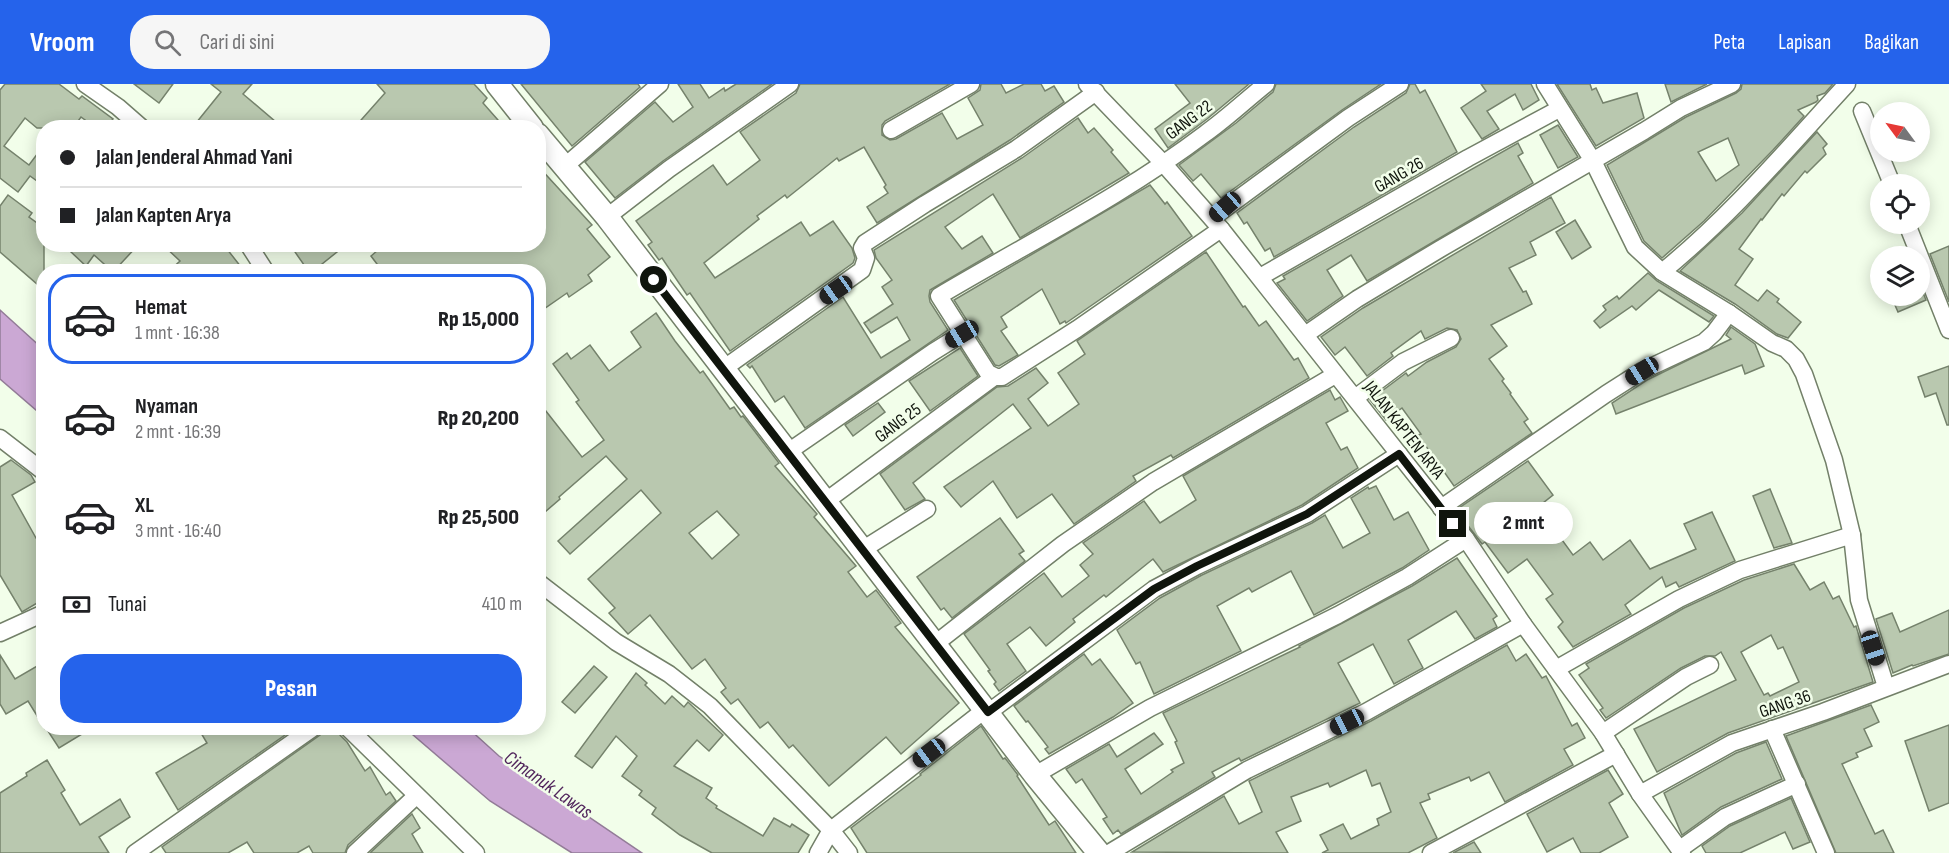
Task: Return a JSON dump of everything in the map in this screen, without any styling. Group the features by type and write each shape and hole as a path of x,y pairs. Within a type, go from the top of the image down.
{"main road":[{"path":"497,84 526,120"},
{"path":"546,145 607,217 1035,774 1099,853"}],"street":[{"path":"85,84 133,120"},
{"path":"564,167 660,84"},
{"path":"607,217 669,169 790,84"},
{"path":"891,130 971,84"},
{"name":"GANG 22","path":"962,334 939,296 1093,207 1163,163 1206,134 1266,84"},
{"name":"GANG 25","path":"826,501 994,376 1002,377 1077,329 1216,224 1348,118 1400,84"},
{"path":"1545,84 1593,161 1635,247 1662,272 1729,313 1772,343 1791,352 1804,374 1834,460 1852,535 1859,600 1886,687"},
{"path":"1305,335 1357,299 1681,108 1732,84"},
{"path":"1662,272 1709,230 1847,84"},
{"path":"723,369 862,270 866,258 862,248 865,243 1016,149 1092,88"},
{"name":"JALAN KAPTEN ARYA","path":"1092,88 1163,163 1260,277 1466,539 1523,624 1603,733 1640,794 1681,851"},
{"name":"GANG 26","path":"1260,277 1468,158 1559,109"},
{"path":"1862,111 1888,174"},
{"path":"1911,234 1949,330"},
{"path":"1441,508 1642,371 1704,342 1729,313"},
{"path":"788,452 962,334 988,373 994,376"},
{"path":"1355,398 1403,362 1451,338"},
{"path":"935,644 1063,544 1153,482 1335,375"},
{"path":"0,438 36,466"},
{"path":"818,853 831,830 987,711 1154,589 1307,514 1399,454"},
{"path":"862,550 927,509"},
{"path":"1556,669 1679,599 1740,570 1852,535"},
{"path":"1035,774 1150,708 1338,615 1407,577 1466,539"},
{"path":"546,588 616,642 669,674 710,706 831,830 849,853"},
{"path":"0,633 36,617"},
{"path":"1108,853 1247,770 1366,712 1523,624"},
{"name":"GANG 36","path":"1640,794 1732,743 1949,664"},
{"path":"1603,733 1686,677 1710,665"},
{"path":"1772,729 1826,853"},
{"path":"135,853 303,735"},
{"path":"355,735 476,853"},
{"path":"1431,853 1616,754"},
{"path":"1681,851 1725,817 1797,784"},
{"path":"355,853 416,796"}],"shaded area":[{"path":"0,310 36,343 36,410 0,379"},
{"path":"413,735 476,735 499,756 642,853 572,853 490,801"}],"building":[{"path":"5,84 59,84 79,99 82,96 113,119 85,120 81,117 79,120 36,120 36,127 25,118 4,146 29,165 36,156 36,180 30,176 18,192 0,178 0,90"},
{"path":"134,84 173,84 159,103"},
{"path":"211,84 252,84 243,94 274,120 198,120 221,92"},
{"path":"377,84 474,84 487,98 483,103 498,120 361,120 385,93"},
{"path":"521,84 638,84 640,87 572,146"},
{"path":"678,84 700,84 709,98 724,88 725,91 736,84 772,84 615,198 585,162 655,102 673,122 693,107"},
{"path":"800,84 950,84 885,121 882,125 882,135 890,140 896,139 942,113 957,139 983,125 968,98 980,90 981,84 1001,84 1006,93 1024,84 1041,84 1045,91 1054,86 1064,102 1010,140 877,223 867,207 888,193 884,187 886,185 864,147 839,161 837,158 787,198 785,195 757,216 759,219 704,263 715,278 801,222 810,236 833,221 852,248 855,258 853,263 730,351 690,293 687,295 662,258 659,260 648,245 652,242 636,221 713,165 727,185 760,160 740,132 796,93"},
{"path":"1175,84 1249,84 1168,148 1155,129 1190,103"},
{"path":"1276,84 1381,84 1221,198 1201,174 1193,181 1179,165 1236,123 1273,92"},
{"path":"1410,84 1415,84 1420,93 1425,90 1457,152 1274,257 1270,248 1265,251 1247,222 1244,224 1237,213 1354,127 1406,93"},
{"path":"1481,84 1531,84 1539,100 1523,110 1515,94 1487,111 1499,129 1482,139 1461,108 1486,91"},
{"path":"1557,84 1590,84 1592,90 1596,88 1603,103 1637,93 1644,118 1596,146"},
{"path":"1665,84 1707,84 1671,102"},
{"path":"1742,84 1833,84 1825,93 1817,96 1816,102 1798,110 1804,116 1773,150 1704,221 1662,258 1644,241 1607,165 1686,117 1741,89","holes":["1728,138 1739,165 1716,181 1698,152"]},
{"path":"1078,118 1088,133 1094,128 1129,173 1020,238 993,194 945,227 962,249 982,236 993,253 930,290 930,302 948,330 805,428 784,396 775,402 752,366 750,368 747,365 843,297 881,358 910,340 897,317 871,333 864,323 893,304 882,287 892,280 876,258 874,250 1022,158"},
{"path":"1558,125 1578,157 1558,168 1540,135"},
{"path":"1817,132 1827,144 1823,148 1826,154 1807,173 1805,171 1784,196 1782,194 1739,249 1753,259 1735,285 1758,301 1767,290 1779,299 1777,302 1801,322 1788,338 1777,334 1735,304 1680,271 1742,213"},
{"path":"1518,143 1523,153 1518,156 1533,183 1367,281 1351,255 1327,270 1343,296 1307,321 1277,283 1285,279 1283,276"},
{"path":"546,175 592,225 587,229 610,257 588,275 592,281 569,297 567,293 546,307 546,264 377,264 371,256 376,252 546,252"},
{"path":"1150,185 1165,204 1167,202 1192,236 1066,323 1065,321 1060,324 1042,289 1001,317 1007,327 1001,331 1018,355 999,366 995,365 954,300"},
{"path":"8,195 32,213 29,217 36,222 36,252 44,252 44,264 36,264 36,283 0,252 0,206"},
{"path":"1551,197 1565,223 1530,242 1536,255 1509,268 1523,292 1526,291 1532,304 1491,325 1507,346 1489,359 1528,419 1524,422 1532,433 1454,486 1402,408 1386,420 1370,400 1406,373 1408,376 1427,362 1456,347 1461,339 1457,330 1447,328 1425,339 1421,331 1391,353 1393,356 1367,376 1345,347 1335,355 1321,337 1363,308"},
{"path":"1575,220 1591,247 1572,259 1556,232"},
{"path":"1949,246 1949,302 1930,254"},
{"path":"71,252 132,252 120,264 104,264 94,255 87,264 84,264"},
{"path":"170,252 229,252 239,264 177,264 180,261"},
{"path":"295,252 337,252 322,264 303,264"},
{"path":"1206,252 1243,307 1245,306 1259,326 1266,321 1294,360 1298,358 1309,378 1173,458 1171,455 1133,476 1136,481 1074,524 1052,494 1017,518 993,481 961,507 944,487 1031,428 1013,404 913,483 925,499 905,510 880,474 997,387 1008,386 1036,368 1048,383 1028,399 1048,426 1079,404 1058,373 1085,354 1077,341"},
{"path":"1648,273 1714,316 1709,322 1659,290 1636,310 1632,306 1600,328 1594,321 1606,310 1603,306 1617,296 1619,299"},
{"path":"1895,306 1912,306 1898,312"},
{"path":"656,313 675,341 700,373 703,371 730,409 734,407 741,417 743,416 779,463 775,466 817,514 814,517 856,566 848,572 867,597 876,590 901,623 895,627 959,703 901,754 886,737 829,786 793,745 789,748 768,722 760,728 738,699 731,704 721,692 726,688 705,659 692,669 650,615 628,634 609,613 615,608 588,579 661,513 641,490 570,554 558,541 627,479 606,456 546,511 546,411 582,457 604,440 576,402 579,400 553,364 567,353 571,359 590,345 609,371 641,347 631,332","holes":["717,511 739,535 712,559 689,533"]},
{"path":"1731,327 1755,344 1764,366 1745,374 1742,365 1616,414 1612,403 1647,380 1731,339 1726,335"},
{"path":"960,348 978,376 930,411 909,381"},
{"path":"1949,366 1949,425 1947,425 1936,393 1925,397 1918,377"},
{"path":"1330,390 1335,400 1340,397 1348,411 1326,423 1341,450 1347,447 1358,468 1302,505 1163,572 1153,559 1106,597 1104,595 1073,619 1075,622 1046,646 1030,627 1007,644 1026,671 999,691 988,671 990,670 964,634 1044,573 1062,597 1089,576 1080,565 1093,554 1083,543 1144,501 1160,523 1196,500 1183,476"},
{"path":"878,403 885,412 853,436 845,425"},
{"path":"11,460 31,475 35,482 12,495 36,538 36,604 22,612 0,575 0,467"},
{"path":"1528,461 1553,495 1538,507 1573,555 1590,542 1603,560 1630,540 1650,569 1696,549 1684,524 1712,512 1735,561 1679,587 1676,582 1666,587 1662,577 1625,605 1631,614 1573,647 1558,627 1563,622 1546,599 1553,594 1527,559 1508,573 1485,542 1482,544 1456,510"},
{"path":"1376,486 1394,520 1408,512 1429,550 1402,568 1314,615 1291,571 1252,592 1249,588 1217,606 1241,651 1154,694 1140,662 1136,664 1117,630 1160,598 1325,515 1343,548 1370,533 1351,498 1368,487 1369,489"},
{"path":"1770,489 1792,543 1774,548 1753,496"},
{"path":"1000,518 1024,551 1019,554 1025,561 952,618 944,608 941,610 917,577"},
{"path":"1457,558 1497,616 1493,619 1497,627 1475,639 1456,611 1408,640 1423,668 1394,684 1373,644 1338,663 1360,703 1241,761 1239,758 1212,772 1215,777 1121,834 1118,830 1113,834 1103,819 1107,817 1082,779 1076,783 1066,769 1109,744 1117,757 1154,733 1163,744 1125,769 1141,794 1173,772 1171,770 1184,763 1175,742 1177,741 1163,713 1300,647 1412,586"},
{"path":"1794,564 1810,590 1824,582 1833,599 1839,596 1854,627 1856,626 1873,682 1728,733 1657,772 1634,729 1736,680 1721,652 1715,656 1705,656 1681,668 1606,718 1600,710 1603,708 1579,675 1589,668 1586,664 1684,608 1744,580","holes":["1771,635 1778,649 1783,647 1799,682 1770,696 1768,693 1764,695 1741,652"]},
{"path":"1949,610 1949,654 1893,673 1876,619 1892,613 1900,632"},
{"path":"1507,645 1516,661 1526,654 1542,678 1546,676 1572,726 1577,723 1585,738 1564,749 1573,765 1505,802 1489,772 1471,781 1469,777 1428,794 1430,799 1420,803 1437,838 1408,853 1322,853 1328,850 1320,835 1343,824 1351,839 1379,825 1377,819 1391,812 1380,783 1372,786 1366,770 1330,787 1328,783 1291,797 1301,821 1276,832 1288,853 1132,852 1224,796 1239,824 1262,812 1249,781 1371,721"},
{"path":"1084,654 1092,665 1100,659 1133,703 1049,754 1045,749 1048,747 1014,706"},
{"path":"0,655 15,679 36,667 36,714 28,701 6,714 0,704"},
{"path":"594,666 607,677 575,713 562,702"},
{"path":"636,673 665,704 672,696 684,707 688,702 723,735 709,751 697,740 674,766 712,788 706,798 717,806 716,808 763,836 774,818 790,827 792,824 809,835 798,853 712,853 680,835 652,814 656,808 639,795 642,791 622,776 637,756 616,736 592,768 575,756"},
{"path":"1871,705 1879,722 1864,729 1872,746 1856,753 1858,757 1842,764 1875,834 1883,830 1894,853 1836,853 1786,736"},
{"path":"1949,725 1949,803 1929,811 1905,741"},
{"path":"981,726 1003,759 1005,758 1018,775 1049,825 1055,821 1076,853 867,853 851,828"},
{"path":"51,735 80,735 59,748"},
{"path":"202,735 285,735 178,810 156,773 207,743"},
{"path":"320,735 340,735 365,771 370,767 386,795 390,792 396,801 348,845 345,853 313,853 309,846 297,853 254,853 247,842 228,853 166,853 162,847"},
{"path":"1766,742 1782,779 1721,807 1682,835 1664,793 1736,753"},
{"path":"47,760 65,790 61,793 80,825 120,799 130,817 99,837 109,853 0,853 0,793"},
{"path":"1608,770 1623,794 1609,803 1628,837 1599,853 1581,853 1573,838 1547,852 1527,814"},
{"path":"1791,798 1810,842 1793,849 1785,832 1740,853 1706,853 1702,846 1730,826"},
{"path":"412,814 420,828 412,834 423,853 370,853"},
{"path":"1474,842 1481,853 1453,853"}],"route":[{"path":"654,280 988,712 1154,589 1307,514 1399,454 1453,524"}],"water label":[{"name":"Cimanuk Lawas","path":"548,785"}]}
